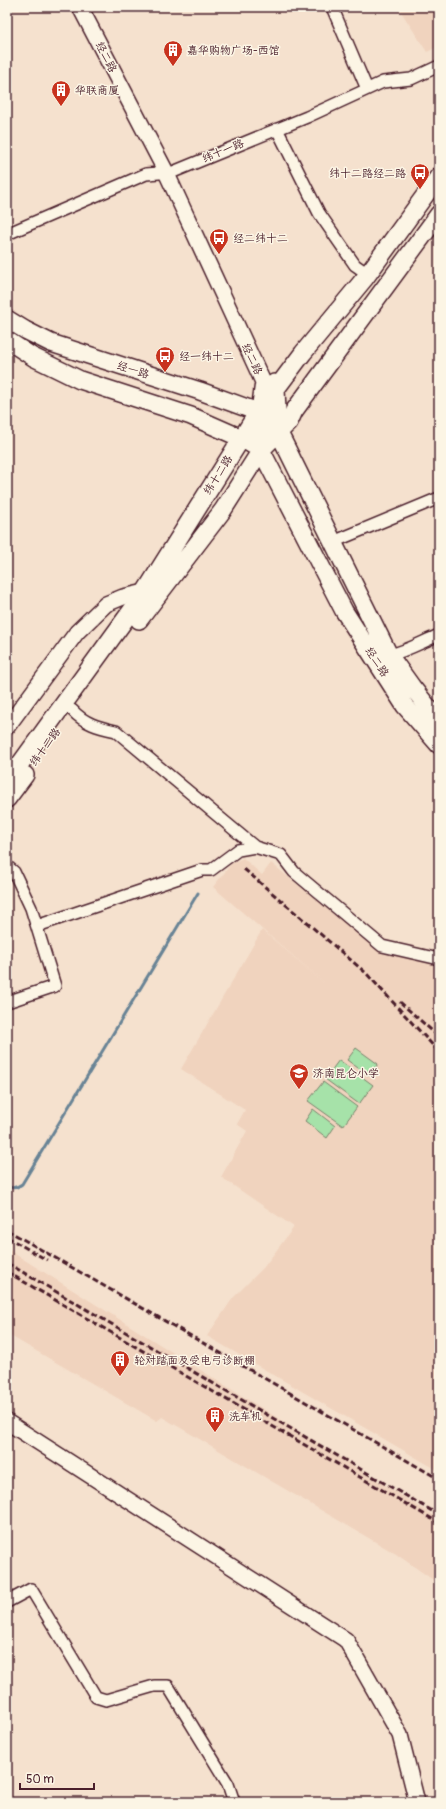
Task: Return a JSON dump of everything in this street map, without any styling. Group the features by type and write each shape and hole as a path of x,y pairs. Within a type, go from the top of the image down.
{"main road":[{"name":"纬十二路","path":"7,782 145,592 258,412 265,407 303,353 368,274 439,176"},
{"name":"纬十二路","path":"7,799 138,620 223,510 261,450 289,422 301,402 439,214"},
{"name":"经一路","path":"7,318 25,330 51,343 200,391 258,412 279,433"},
{"path":"7,340 33,357 80,380 191,416 241,438 261,450"},
{"name":"经二路","path":"279,433 389,655 439,721"},
{"name":"经二路","path":"261,450 344,611 405,706 439,745"}],"street":[{"name":"经二路","path":"80,7 170,172 263,382 258,412 261,450"},
{"name":"经二路","path":"88,7 277,389 279,433"},
{"path":"332,7 367,89"},
{"name":"纬十一路","path":"7,234 146,174 170,172 277,129 383,82 411,79 439,66"},
{"path":"277,129 319,213 355,265 368,274"},
{"path":"333,542 439,498"},
{"path":"7,727 77,632 106,604 123,597 145,592"},
{"path":"389,655 404,651 416,644 439,635"},
{"path":"72,710 78,717 92,726 116,731 255,847 280,855 294,872 382,946 439,959"},
{"path":"37,926 202,870 211,870 238,850 255,847"},
{"path":"7,866 14,872 31,908 55,986 7,1002"},
{"path":"7,1422 346,1640 400,1735 418,1802"},
{"path":"7,1602 31,1589 96,1697 106,1700 154,1686 168,1686 228,1784 234,1802"}],"shaded area":[{"path":"398,7 439,7 439,46 427,52"},
{"path":"243,858 262,875 271,863 382,953 439,964 439,1471 207,1336 233,1298 264,1267 294,1227 221,1177 247,1131 237,1124 245,1110 181,1069 262,930 328,986 213,887 232,863"},
{"path":"7,1249 439,1519 439,1584 396,1554 162,1417 157,1421 7,1334"}],"green space":[{"path":"356,1048 378,1064 369,1076 347,1060"},
{"path":"339,1060 373,1085 359,1104 325,1079"},
{"path":"323,1082 357,1107 343,1126 308,1101"},
{"path":"313,1109 335,1126 327,1138 305,1121"}],"waterway":[{"path":"7,1186 15,1187 22,1184 198,893"}],"railway":[{"path":"244,869 366,973 439,1052"},
{"path":"400,1002 439,1037"},
{"path":"7,1230 439,1479"},
{"path":"7,1237 47,1260"},
{"path":"7,1263 439,1515"},
{"path":"7,1272 439,1523"}],"place":[{"name":"嘉华购物广场-西馆","path":"173,67"},
{"name":"华联商厦","path":"61,107"},
{"name":"纬十二路经二路","path":"420,190"},
{"name":"经二纬十二","path":"219,255"},
{"name":"经一纬十二","path":"165,373"},
{"name":"济南昆仑小学","path":"299,1090"},
{"name":"轮对踏面及受电弓诊断棚","path":"120,1377"},
{"name":"洗车机","path":"215,1433"}]}
